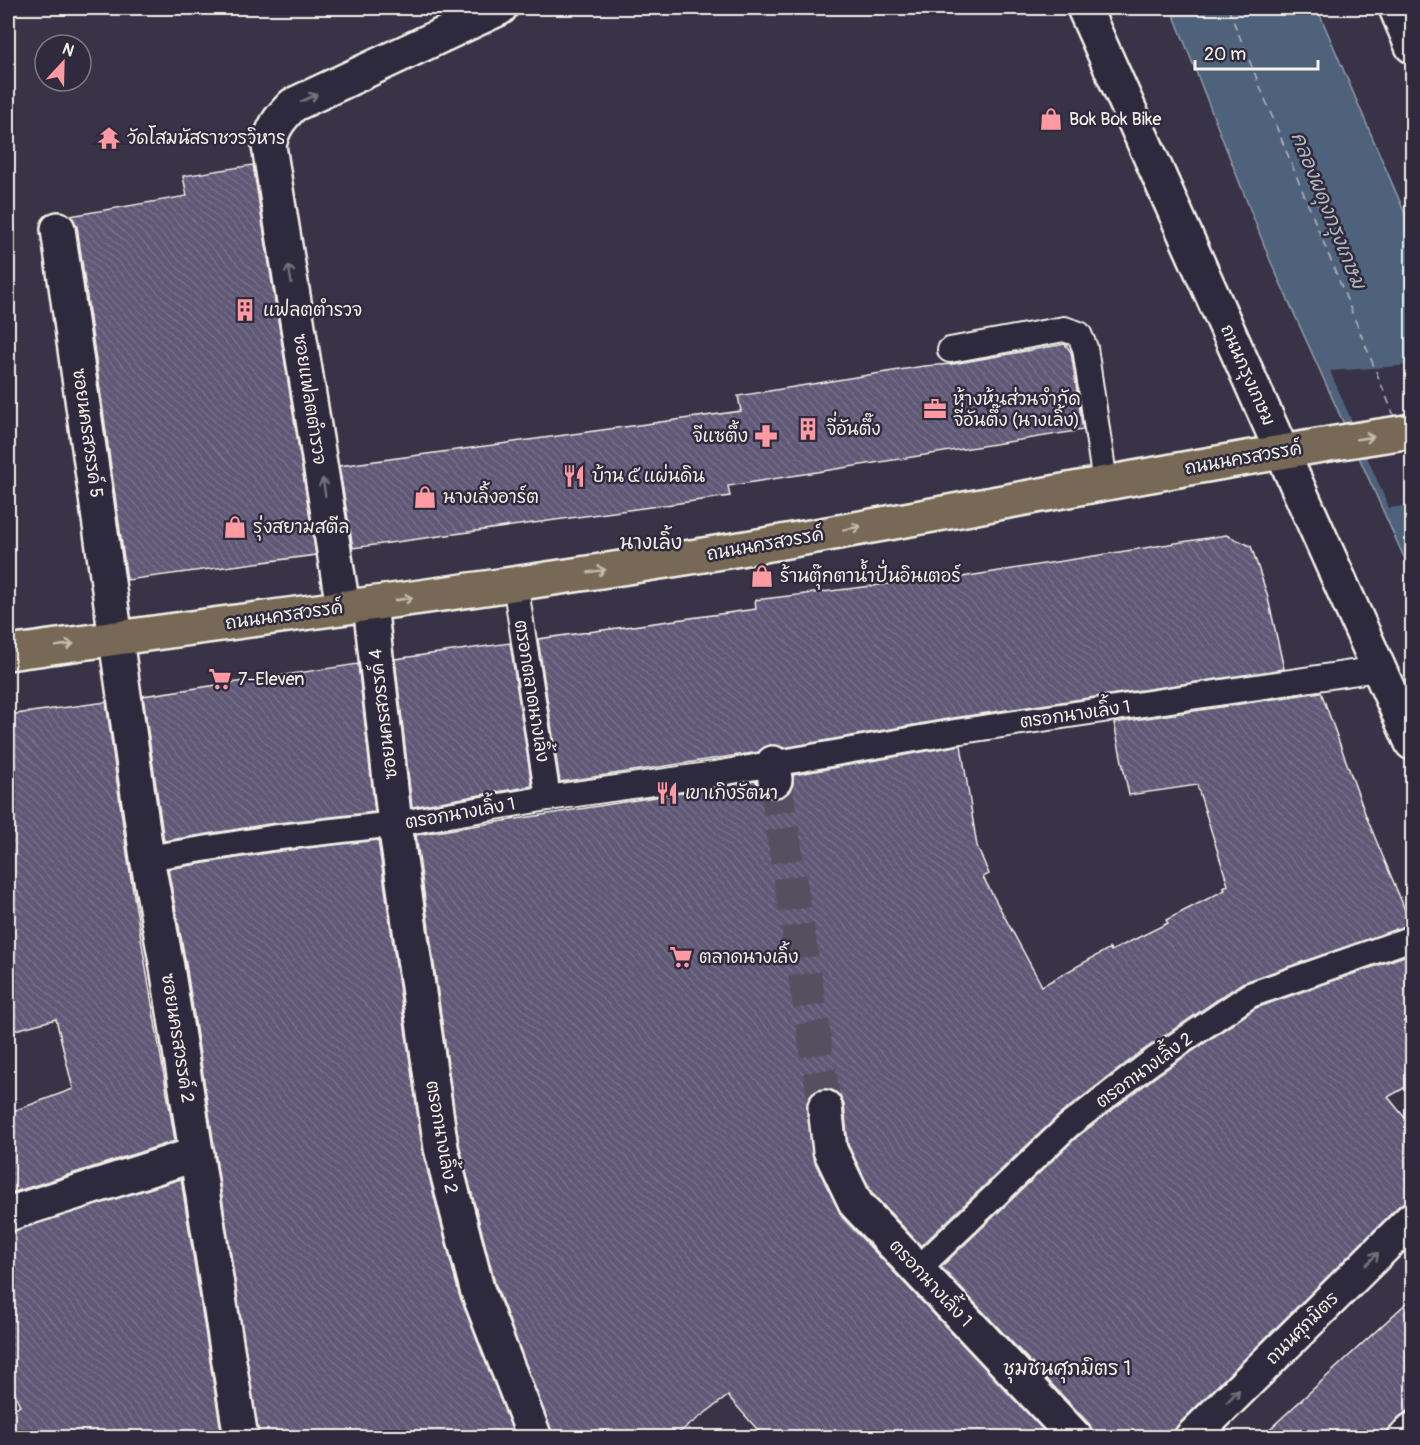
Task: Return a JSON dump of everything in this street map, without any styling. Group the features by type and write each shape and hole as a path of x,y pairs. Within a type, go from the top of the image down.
{"main road":[{"name":"ถนนนครสวรรค์","path":"8,653 357,606 756,546 1281,450 1413,432"}],"street":[{"name":"ซอยแฟลตตำรวจ","path":"357,606 269,146 271,135 277,122 293,105 500,8"},
{"name":"ถนนกรุงเกษม","path":"1083,8 1413,743"},
{"path":"1396,8 1413,46"},
{"name":"ซอยนครสวรรค์ 5","path":"58,229 117,638"},
{"name":"ซอยนครสวรรค์ 4","path":"357,606 395,824"},
{"name":"ซอยนครสวรรค์ 2","path":"117,638 147,858 197,1154 241,1437"},
{"name":"ตรอกนางเลิ้ง 2","path":"395,824 441,1148 458,1223 477,1289 535,1437"},
{"name":"ตรอกนางเลิ้ง 1","path":"825,1107 830,1150 856,1204 1076,1437"},
{"path":"8,1214 197,1154"},
{"name":"ถนนศุภมิตร","path":"1191,1437 1413,1219"},
{"path":"1405,1437 1413,1430"}],"lane":[{"path":"950,350 1064,329 1078,334 1085,348 1105,483"},
{"name":"ตรอกตลาดนางเลิ้ง","path":"515,583 548,798"},
{"name":"ตรอกนางเลิ้ง 1","path":"147,858 271,838 395,824 548,798 774,772 955,732 1378,669"},
{"name":"ตรอกนางเลิ้ง 2","path":"918,1269 1068,1126 1150,1063 1250,995 1413,938"}],"water":[{"name":"คลองผดุงกรุงเกษม","path":"1171,8 1317,8 1412,230 1412,575 1270,260"}],"pier":[{"path":"1412,365 1412,505 1389,508 1330,371"}],"building":[{"path":"253,165 316,555 127,580 77,226 70,216 187,196 183,176"},
{"path":"1065,344 1071,352 1083,430 728,486 730,496 353,548 339,466 741,411 738,396 924,366 953,364"},
{"path":"1226,535 1251,546 1267,594 1284,669 953,718 783,748 770,745 759,752 560,782 538,639 756,609 755,600 930,579 930,582"},
{"path":"510,643 532,786 412,807 395,659"},
{"path":"358,664 375,812 269,824 164,841 143,696"},
{"path":"1321,692 1366,816 1411,924 1242,983 1142,1051 1059,1115 921,1246 872,1193 848,1145 844,1105 840,1095 832,1090 822,1089 813,1092 808,1100 813,1158 842,1217 1050,1437 764,1437 728,1396 673,1437 553,1437 495,1283 459,1144 416,835 756,781 760,792 768,797 778,798 787,795 792,788 793,775 961,745 977,846 989,874 983,877 1042,986 1110,948 1111,951 1168,923 1166,920 1225,890 1223,887 1228,885 1197,785 1129,795 1114,723"},
{"path":"106,702 128,861 175,1141 8,1194 8,1113 73,1089 56,1019 8,1032 8,715"},
{"path":"378,840 423,1153 459,1294 515,1437 259,1437 186,964 168,869 273,852"},
{"path":"1413,953 1413,1083 1388,1097 1413,1128 1413,1201 1399,1206 1178,1425 1173,1437 1094,1437 1090,1425 941,1267 1077,1137 1158,1075 1256,1008"},
{"path":"181,1179 222,1437 8,1437 8,1410 20,1406 8,1375 8,1232"},
{"path":"1413,1297 1413,1407 1398,1418 1381,1437 1261,1437"}],"ferry route":[{"path":"1228,8 1395,418"},
{"path":"1408,447 1412,459"}],"tunnel":[{"path":"775,780 825,1107"}],"place":[{"name":"Bok Bok Bike","path":"1051,119"},
{"name":"วัดโสมนัสราชวรวิหาร","path":"109,138"},
{"name":"แฟลตตำรวจ","path":"245,310"},
{"name":"ห้างหุ้นส่วนจำกัด จี่อันตึ๊ง (นางเลิ้ง)","path":"935,409"},
{"name":"จี่อันตึ๊ง","path":"808,429"},
{"name":"จีแซตึ้ง","path":"766,436"},
{"name":"บ้าน ๕ แผ่นดิน","path":"574,476"},
{"name":"นางเลิ้งอาร์ต","path":"425,497"},
{"name":"รุ่งสยามสตีล","path":"235,527"},
{"name":"ร้านตุ๊กตาน้ำปั่นอินเตอร์","path":"762,576"},
{"name":"7-Eleven","path":"220,679"},
{"name":"เขาเกิงรัตนา","path":"667,793"},
{"name":"ตลาดนางเลิ้ง","path":"681,957"}],"district":[{"name":"นางเลิ้ง","path":"651,542"},
{"name":"ชุมชนศุภมิตร 1","path":"1067,1368"}]}
